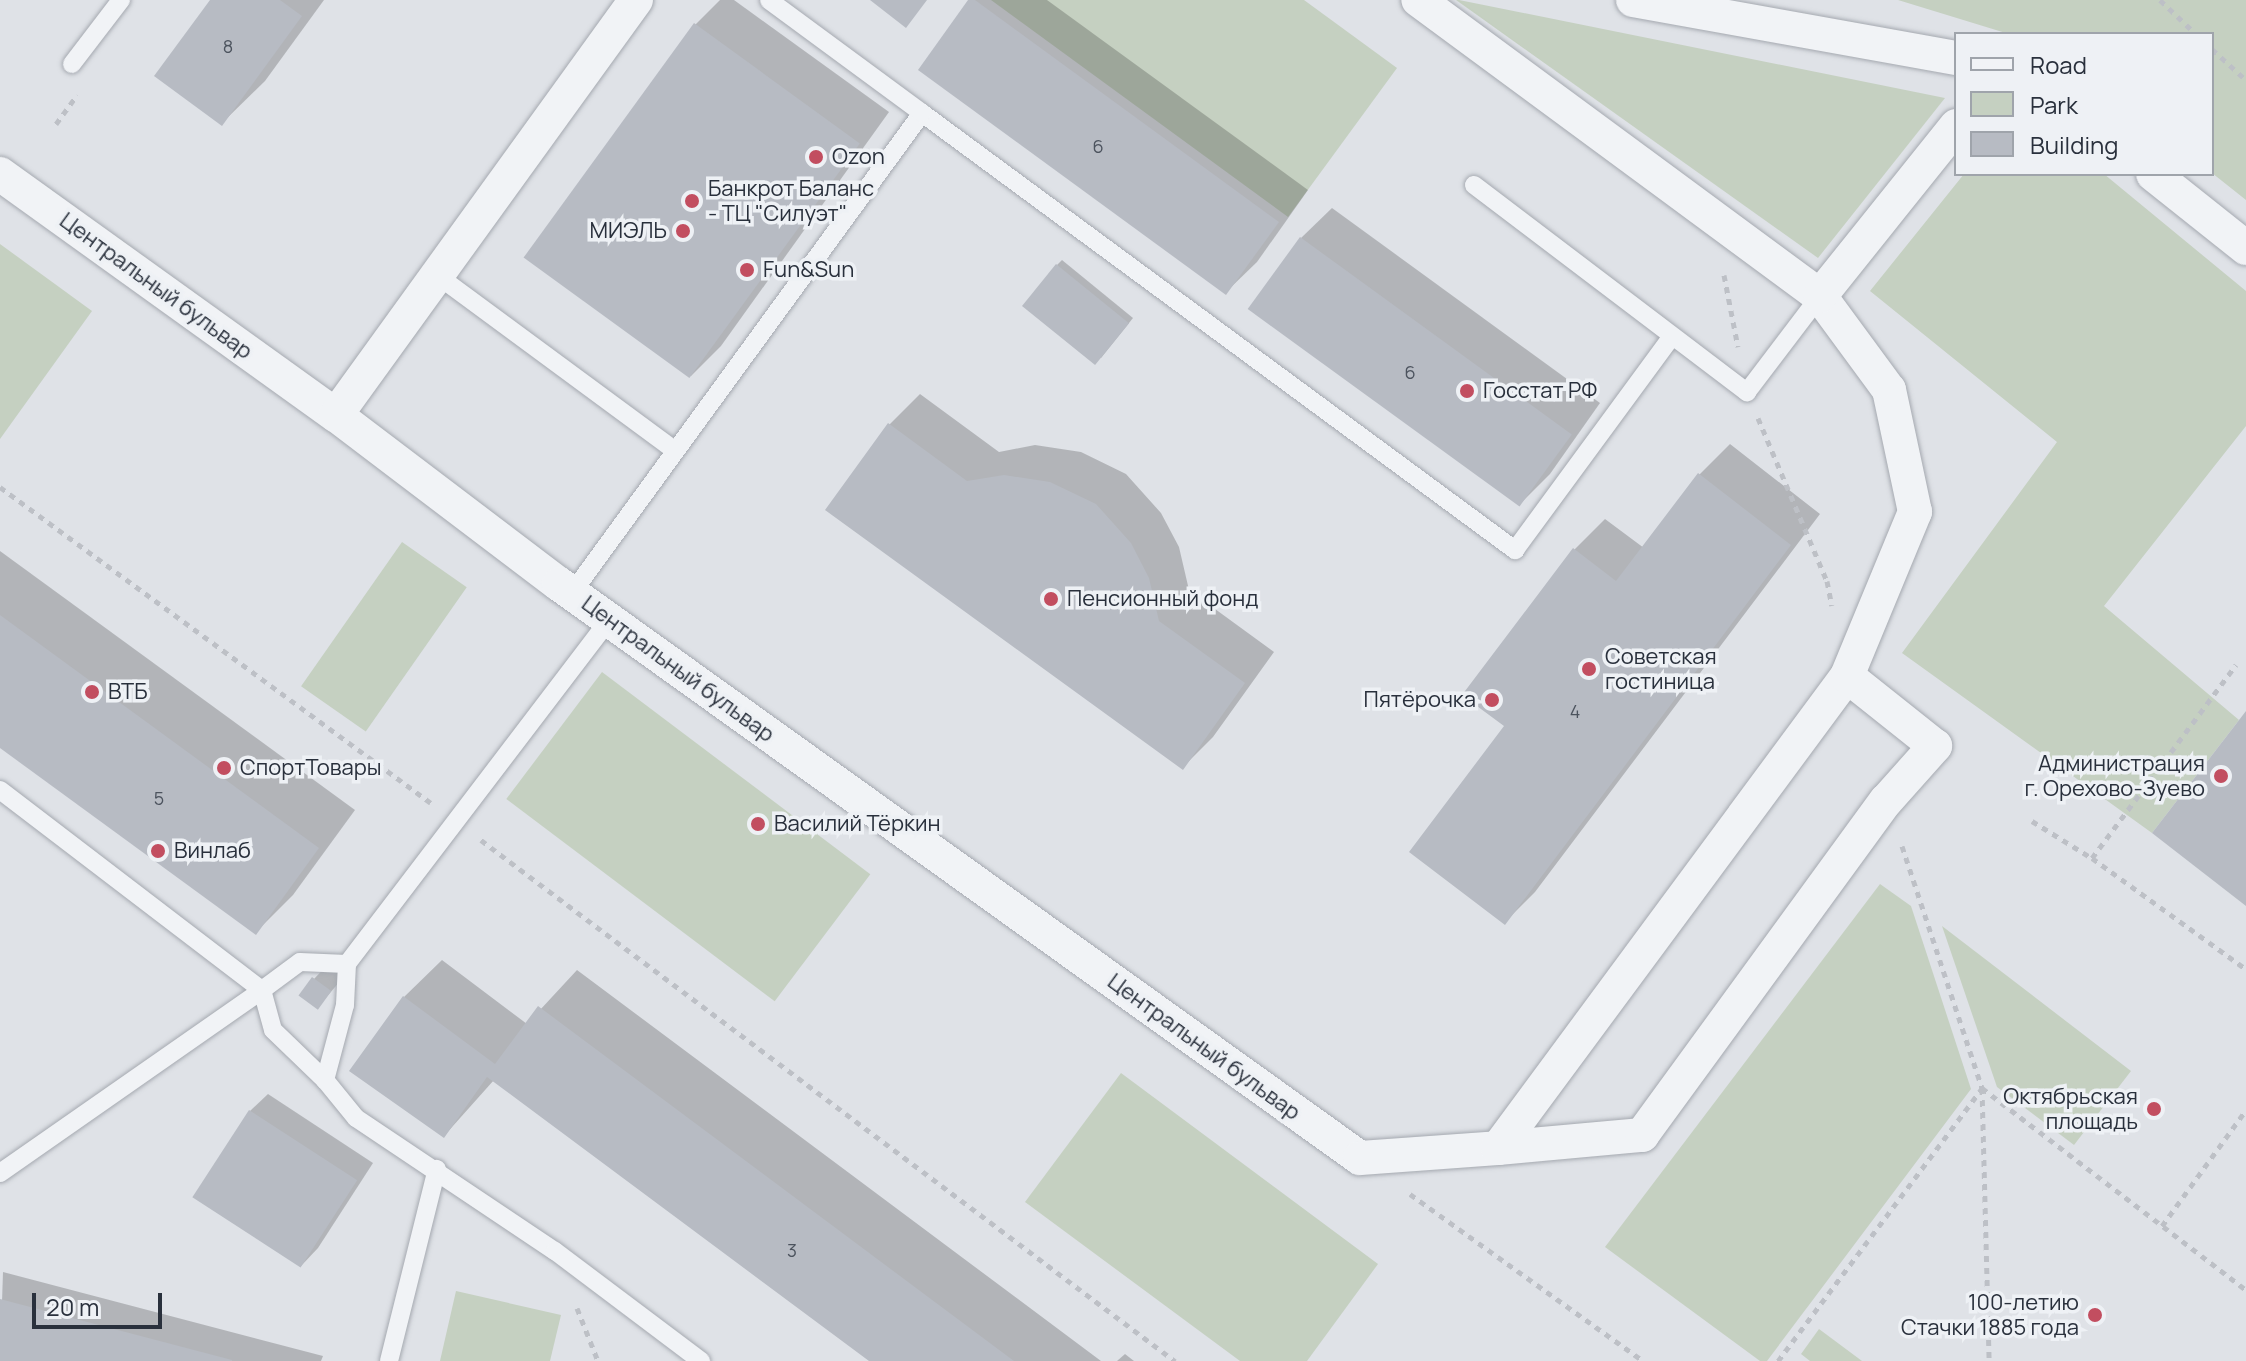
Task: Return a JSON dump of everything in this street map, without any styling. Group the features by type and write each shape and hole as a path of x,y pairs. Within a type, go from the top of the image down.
{"street":[{"path":"336,415 636,0"},
{"path":"1418,0 1820,296 1889,390 1915,512 1847,676 1498,1148"},
{"path":"1633,0 1954,58"},
{"path":"1820,296 1954,128"},
{"name":"Центральный бульвар","path":"0,174 336,415 609,620 1360,1158"},
{"path":"2156,176 2246,248"},
{"path":"1360,1158 1642,1135 1886,801 1935,746 1847,676"}],"lane":[{"path":"72,64 121,0"},
{"path":"769,0 1515,550 1672,336"},
{"path":"572,593 922,113"},
{"path":"1474,185 1747,392 1820,296"},
{"path":"437,275 674,450"},
{"path":"325,1080 345,1005 347,964 609,620"},
{"path":"0,790 262,990 273,1030 325,1080 356,1118 437,1169 701,1361"},
{"path":"0,1173 300,962 347,964"},
{"path":"389,1361 437,1169"}],"path":[{"path":"2160,0 2194,32"},
{"path":"2214,51 2246,80"},
{"path":"1717,259 1747,392 1827,581 1847,676"},
{"path":"0,487 455,821 1175,1361"},
{"path":"2092,858 2236,665"},
{"path":"1886,801 1982,1088 1989,1361"},
{"path":"2032,821 2092,858 2246,969"},
{"path":"1982,1088 2246,1290"},
{"path":"1778,1361 1982,1088"},
{"path":"2162,1226 2246,1110"},
{"path":"1360,1158 1643,1361"}],"green space":[{"path":"991,0 1304,0 1397,68 1288,217"},
{"path":"1456,0 1459,0 1945,98 1818,258"},
{"path":"1898,0 2246,0 2246,200 2214,175 2214,32 2002,32"},
{"path":"1962,176 2106,176 2246,291 2246,426 2104,606 2239,720 2152,833 1902,653 2057,442 1870,291"},
{"path":"0,244 92,311 0,439"},
{"path":"402,542 467,587 366,731 301,686"},
{"path":"602,672 870,874 775,1001 506,799"},
{"path":"1880,884 1911,906 1971,1089 1767,1361 1760,1361 1605,1247"},
{"path":"1942,926 2131,1071 2074,1145 1997,1087"},
{"path":"1121,1073 1378,1264 1307,1361 1240,1361 1025,1202"},
{"path":"456,1291 561,1315 550,1361 440,1361"},
{"path":"1819,1329 1862,1361 1810,1361 1801,1354"}],"building":[{"path":"210,0 280,0 302,16 222,126 154,76"},
{"path":"870,0 927,0 906,28"},
{"path":"968,0 975,0 1279,222 1226,295 918,70"},
{"name":"Банкрот Баланс - ТЦ \"Силуэт\"","path":"694,23 860,143 689,378 524,258"},
{"path":"1300,237 1572,434 1520,506 1248,309"},
{"path":"1056,264 1129,323 1095,365 1022,306"},
{"name":"Пенсионный фонд","path":"888,423 967,481 1004,475 1050,482 1096,504 1131,543 1149,578 1159,621 1245,683 1183,770 825,510"},
{"path":"1698,473 1791,545 1505,925 1409,852 1504,726 1462,695 1573,548 1616,581"},
{"path":"0,615 319,848 256,935 0,748"},
{"name":"Администрация г. Орехово-Зуево","path":"2246,711 2246,906 2152,833"},
{"path":"312,977 331,991 318,1010 298,996"},
{"path":"403,996 495,1064 538,1006 1014,1361 869,1361 487,1077 444,1138 349,1071"},
{"path":"249,1110 357,1180 301,1267 192,1197"},
{"path":"0,1299 232,1360 232,1361 0,1361"}],"place":[{"name":"Ozon","path":"816,157"},
{"name":"Банкрот Баланс - ТЦ \"Силуэт\"","path":"692,201"},
{"name":"МИЭЛЬ","path":"683,231"},
{"name":"Fun&Sun","path":"747,270"},
{"name":"Госстат РФ","path":"1467,391"},
{"name":"Пенсионный фонд","path":"1051,599"},
{"name":"Советская гостиница","path":"1589,669"},
{"name":"ВТБ","path":"92,692"},
{"name":"Пятёрочка","path":"1492,700"},
{"name":"СпортТовары","path":"224,768"},
{"name":"Администрация г. Орехово-Зуево","path":"2221,776"},
{"name":"Василий Тёркин","path":"758,824"},
{"name":"Винлаб","path":"158,851"},
{"name":"Октябрьская площадь","path":"2154,1109"},
{"name":"100-летию Стачки 1885 года","path":"2095,1315"}]}
